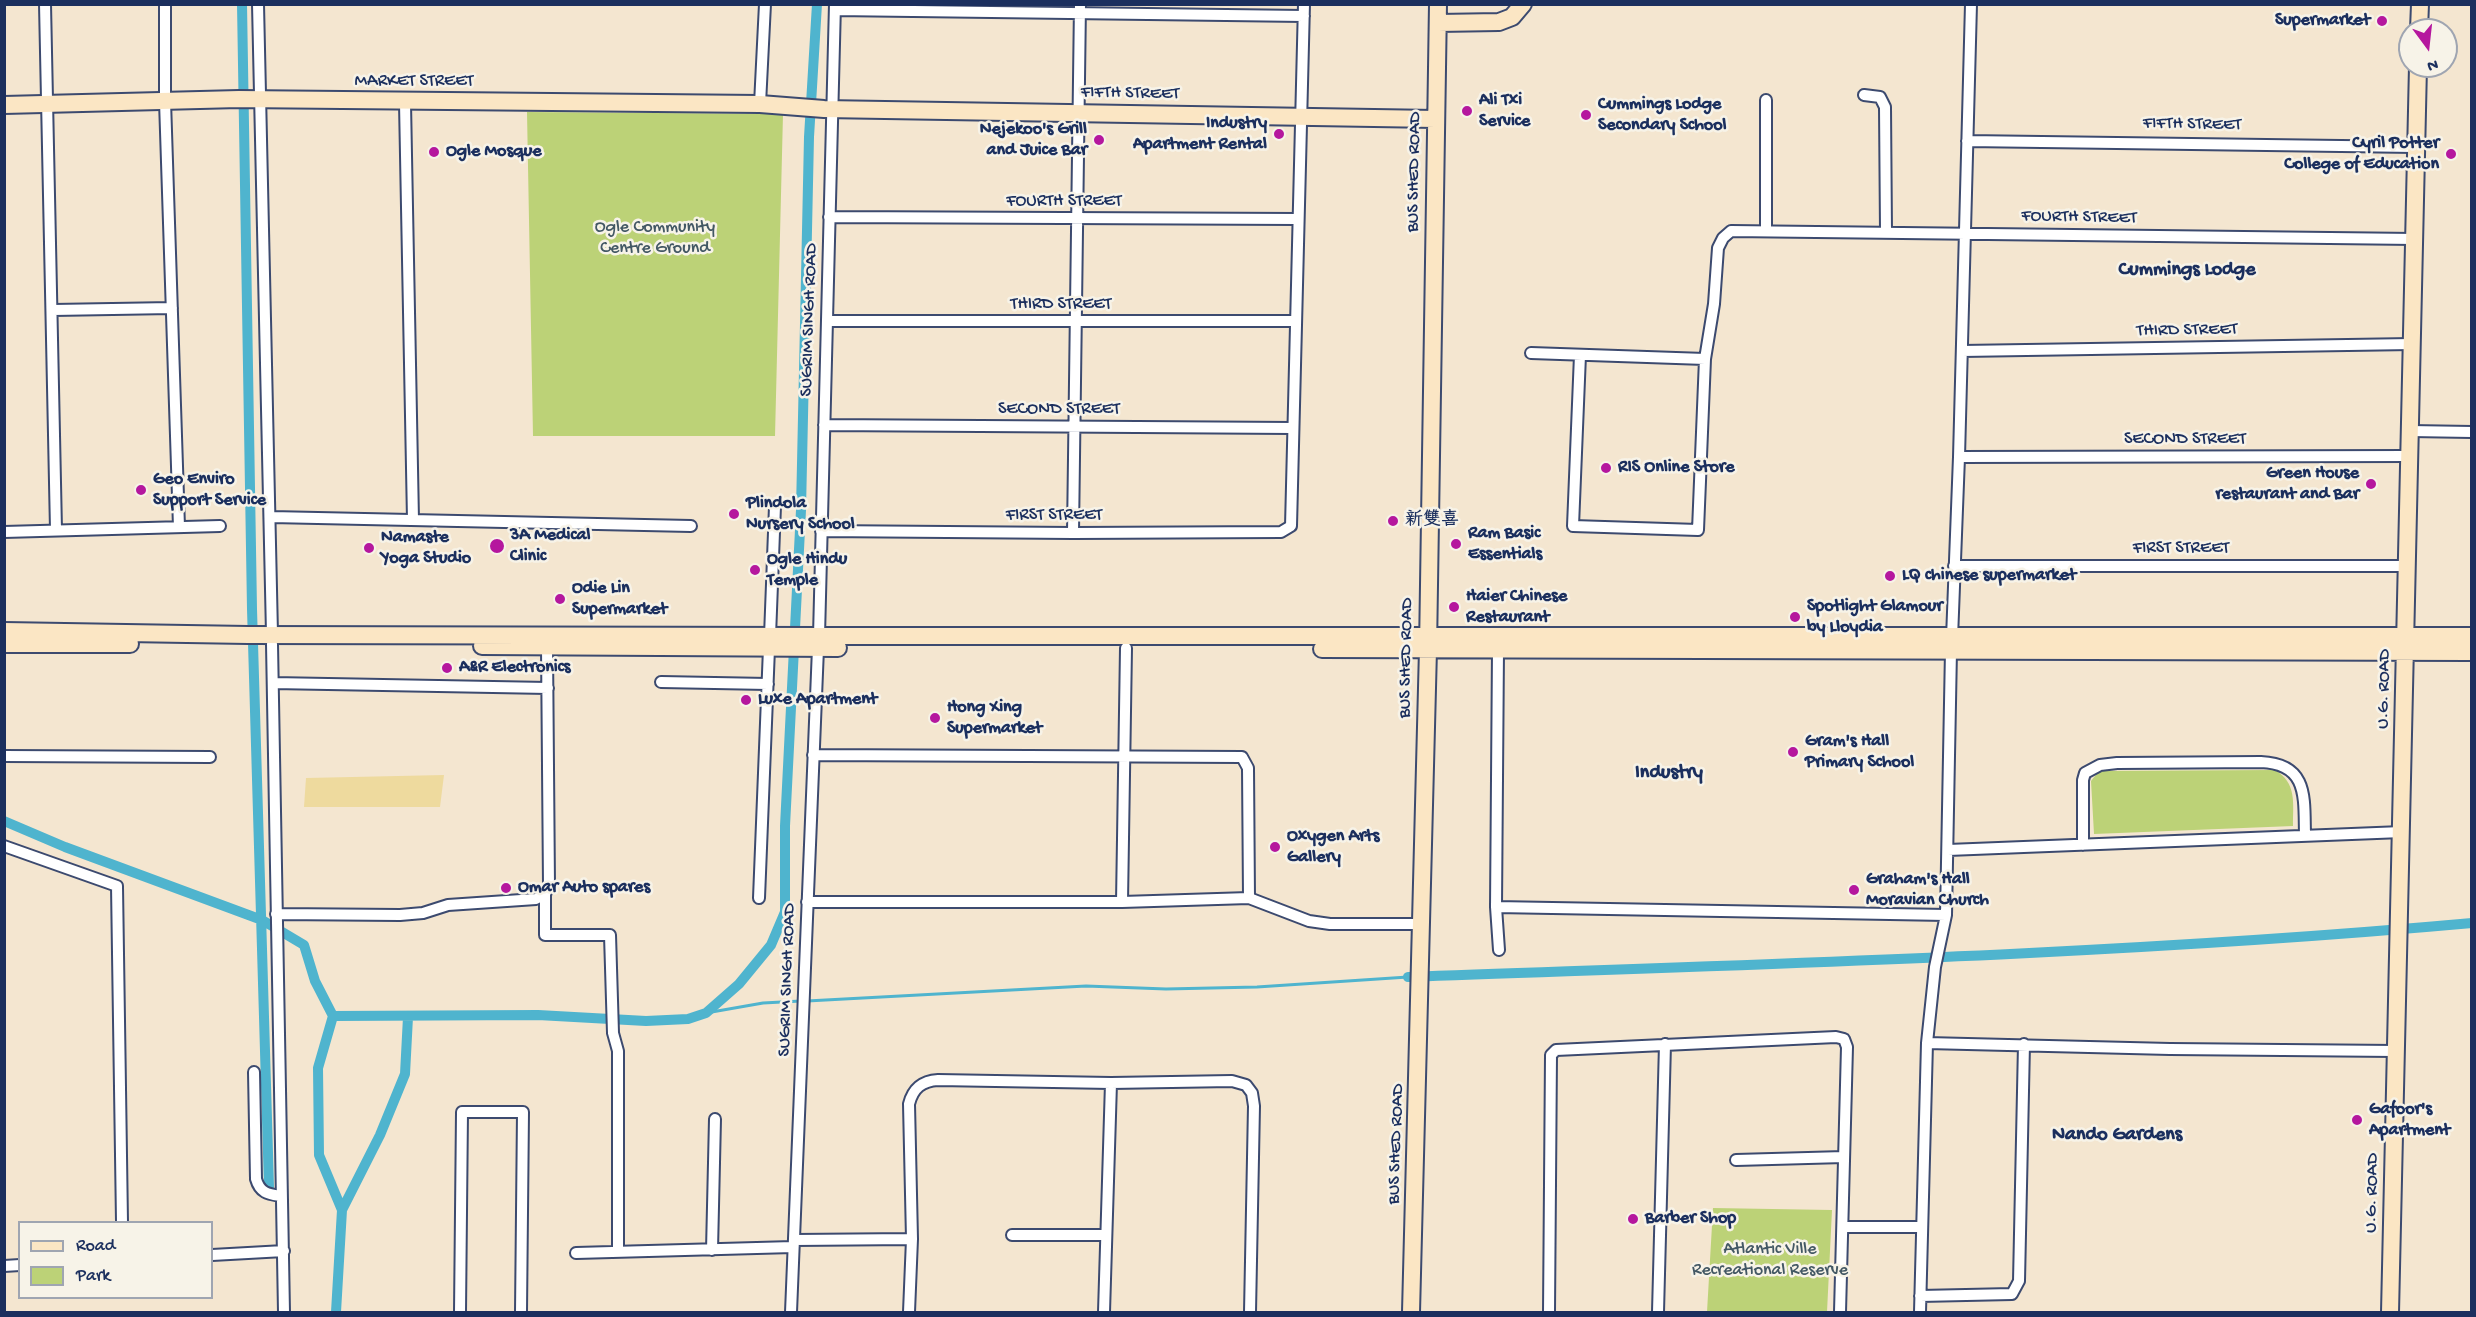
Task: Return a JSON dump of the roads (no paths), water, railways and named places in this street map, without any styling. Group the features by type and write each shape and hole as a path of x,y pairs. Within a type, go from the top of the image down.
{"main road":[{"name":"BUS SHED ROAD","path":"1411,1312 1420,991 1419,924 1427,642 1438,4"},
{"path":"1438,23 1499,22 1512,17 1523,4"},
{"name":"U.G. ROAD","path":"2390,1312 2401,909 2418,78"},
{"name":"MARKET STREET","path":"4,105 251,100 760,104 828,109"},
{"name":"FIFTH STREET","path":"828,109 1435,119"},
{"path":"4,631 548,647 771,642"},
{"path":"4,644 261,639 771,642 2405,644 2472,636"},
{"path":"817,642 1126,648 1427,642 1498,650 1952,644"},
{"path":"2405,644 2472,652"}],"street":[{"path":"45,4 56,530"},
{"path":"165,4 165,101 179,527"},
{"path":"258,4 251,100 271,517 261,639 273,683 280,1196 284,1251 284,1312"},
{"path":"760,104 765,4"},
{"path":"1920,1312 1927,1043 1935,967 1946,915 1953,566 1959,457 1971,4"},
{"path":"835,7 1304,10 1293,428"},
{"name":"SUGRIM SINGH ROAD","path":"791,1312 804,1029 821,531 830,218 828,109 835,7"},
{"path":"1073,533 1079,8"},
{"path":"1864,95 1880,97 1885,106 1886,232"},
{"path":"1766,100 1766,230"},
{"path":"405,103 413,520"},
{"name":"FIFTH STREET","path":"1967,141 2416,147"},
{"name":"FOURTH STREET","path":"830,218 1298,219"},
{"name":"FOURTH STREET","path":"1705,359 1714,304 1718,248 1727,234 1737,230 2415,239"},
{"path":"53,310 172,308"},
{"name":"THIRD STREET","path":"827,321 1296,321"},
{"name":"THIRD STREET","path":"1962,351 2412,344"},
{"path":"1531,353 1705,359 1698,530 1573,526 1580,355"},
{"name":"SECOND STREET","path":"824,425 1293,428"},
{"name":"FIRST STREET","path":"821,531 1073,533 1287,530 1291,526 1293,428"},
{"path":"2410,431 2472,432"},
{"name":"SECOND STREET","path":"1959,457 2410,456"},
{"path":"759,898 775,506"},
{"path":"271,517 691,526"},
{"path":"4,532 220,526"},
{"name":"FIRST STREET","path":"1953,566 2408,566"},
{"path":"548,647 549,886 545,894 545,934 610,934 613,1033 618,1051 618,1252"},
{"path":"1122,902 1126,648"},
{"path":"1498,650 1496,907 1499,950"},
{"path":"662,682 768,684"},
{"path":"273,683 548,688"},
{"path":"813,755 1239,756 1245,759 1248,768 1248,898"},
{"path":"4,756 210,757"},
{"path":"2083,845 2083,780 2085,773 2108,763 2261,762 2282,764 2294,775 2302,790 2305,836"},
{"path":"1948,850 2402,832"},
{"path":"4,846 117,886 122,1221"},
{"path":"276,914 423,913 448,905 536,899 545,894"},
{"path":"807,902 1122,902 1248,898 1309,921 1330,924 1419,924"},
{"path":"1496,907 1946,915"},
{"path":"1549,1312 1551,1055 1556,1050 1836,1036 1844,1039 1847,1047 1840,1312"},
{"path":"1927,1043 2169,1049 2396,1051"},
{"path":"1658,1312 1665,1044"},
{"path":"1920,1296 2012,1294 2019,1281 2024,1044"},
{"path":"254,1072 256,1179 266,1194 280,1196"},
{"path":"909,1312 912,1239 909,1104 914,1090 929,1081 938,1080 1111,1083 1232,1082 1241,1083 1250,1089 1254,1106 1250,1312"},
{"path":"1104,1312 1111,1083"},
{"path":"460,1312 462,1112 523,1112 521,1312"},
{"path":"712,1250 715,1119"},
{"path":"1736,1160 1844,1157"},
{"path":"1843,1227 1921,1227"},
{"path":"1012,1235 1106,1234"},
{"path":"576,1253 712,1250 912,1239"},
{"path":"213,1255 284,1251"}],"waterway":[{"path":"242,4 252,609 269,1187"},
{"path":"333,1016 538,1015 646,1021 688,1019 706,1013 739,984 771,945 785,912 785,826 801,510 809,137 817,4"},
{"path":"4,821 65,847 262,920 304,945 315,981 333,1016 318,1068 319,1155 342,1210"},
{"path":"1408,977 2073,951 2472,923"},
{"path":"807,1001 1086,986 1166,989 1257,987 1408,977"},
{"path":"706,1013 763,1003 801,1001"},
{"path":"336,1312 342,1210 380,1135 405,1074 408,1017"}],"place":[{"name":"Supermarket","path":"2382,21"},
{"name":"Ali Txi Service","path":"1467,111"},
{"name":"Cummings Lodge Secondary School","path":"1586,115"},
{"name":"Industry Apartment Rental","path":"1279,134"},
{"name":"Nejekoo's Grill and Juice Bar","path":"1099,140"},
{"name":"Ogle Mosque","path":"434,152"},
{"name":"Cyril Potter College of Education","path":"2451,154"},
{"name":"RIS Online Store","path":"1606,468"},
{"name":"Green House restaurant and Bar","path":"2371,484"},
{"name":"Geo Enviro Support Service","path":"141,490"},
{"name":"Plindola Nursery School","path":"734,514"},
{"name":"新雙喜","path":"1393,521"},
{"name":"Ram Basic Essentials","path":"1456,544"},
{"name":"3A Medical Clinic","path":"497,546"},
{"name":"Namaste Yoga Studio","path":"369,548"},
{"name":"Ogle Hindu Temple","path":"755,570"},
{"name":"LQ chinese supermarket","path":"1890,576"},
{"name":"Odie Lin Supermarket","path":"560,599"},
{"name":"Haier Chinese Restaurant","path":"1454,607"},
{"name":"Spotlight Glamour by Lloydia","path":"1795,617"},
{"name":"A&R Electronics","path":"447,668"},
{"name":"Luxe Apartment","path":"746,700"},
{"name":"Hong Xing Supermarket","path":"935,718"},
{"name":"Gram's Hall Primary School","path":"1793,752"},
{"name":"Oxygen Arts Gallery","path":"1275,847"},
{"name":"Omar Auto spares","path":"506,888"},
{"name":"Graham's Hall Moravian Church","path":"1854,890"},
{"name":"Gafoor's Apartment","path":"2357,1120"},
{"name":"Barber Shop","path":"1633,1219"}],"district":[{"name":"Cummings Lodge","path":"2187,271"},
{"name":"Industry","path":"1669,774"},
{"name":"Nando Gardens","path":"2117,1136"}],"park label":[{"name":"Ogle Community Centre Ground","path":"655,238"},
{"name":"Atlantic Ville Recreational Reserve","path":"1770,1260"}]}
